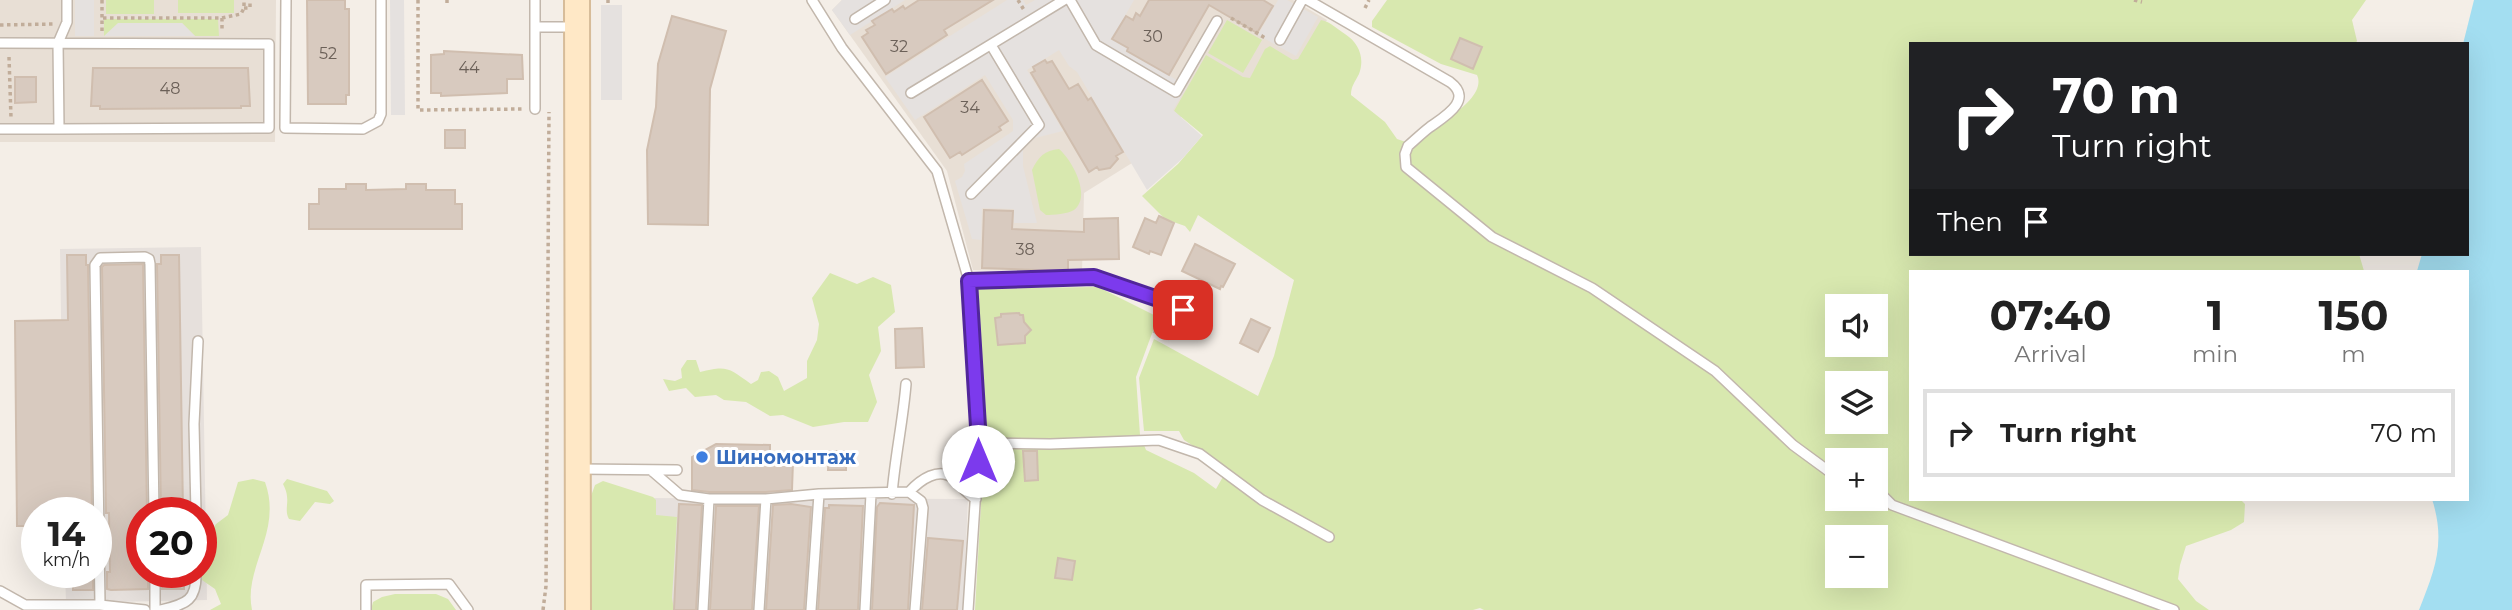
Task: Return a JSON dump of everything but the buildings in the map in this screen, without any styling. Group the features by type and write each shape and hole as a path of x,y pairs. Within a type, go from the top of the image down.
{"street":[{"path":"577,0 578,610"}],"lane":[{"path":"59,129 58,43 67,22 67,0"},
{"path":"286,0 285,128 350,129 371,127 381,114 381,0"},
{"path":"532,109 535,0"},
{"path":"812,0 842,48 937,171 969,281 979,443 968,610"},
{"path":"855,19 885,0"},
{"path":"911,93 1064,0"},
{"path":"1070,0 1096,45 1177,92 1217,21"},
{"path":"1280,40 1302,0"},
{"path":"1308,0 1320,3 1450,82 1458,91 1459,99 1455,108 1408,146 1405,154 1406,167 1492,237 1592,288 1715,371 1793,444 1825,468"},
{"path":"535,27 577,27"},
{"path":"0,43 269,44 269,128 0,129"},
{"path":"971,194 1040,125 991,45"},
{"path":"100,605 95,265 100,258 149,259 154,497"},
{"path":"969,281 1094,277 1183,310"},
{"path":"195,497 194,425 198,341"},
{"path":"892,494 906,384"},
{"path":"979,443 1050,444 1160,440 1200,454 1262,500 1329,537"},
{"path":"578,469 677,470"},
{"path":"651,470 680,495 709,499 892,494 909,492 926,477 938,474 951,477 968,495 976,499"},
{"path":"909,492 921,501 923,508 915,610"},
{"path":"811,610 819,494"},
{"path":"865,610 871,494"},
{"path":"702,610 709,499"},
{"path":"759,610 766,499"},
{"path":"1888,501 1892,505 2174,610"},
{"path":"366,610 366,585 449,584 468,610"},
{"path":"155,588 155,610"},
{"path":"161,610 174,607 193,596 197,588"},
{"path":"0,590 24,605 100,605 145,610"}],"path":[{"path":"102,0 102,44"},
{"path":"102,18 222,18 237,16 244,8 244,0"},
{"path":"244,8 250,8 250,0"},
{"path":"418,0 418,110 532,109"},
{"path":"1365,8 1369,0"},
{"path":"2134,0 2142,2"},
{"path":"1217,21 1222,13 1277,45 1280,40"},
{"path":"222,18 222,44"},
{"path":"0,25 57,24"},
{"path":"10,57 11,121"},
{"path":"543,610 546,559 549,110"}],"shaded area":[{"path":"0,0 276,0 275,142 0,142"},
{"path":"75,0 94,0 94,36 75,36"},
{"path":"390,0 404,0 405,115 391,115"},
{"path":"842,0 1293,0 1327,20 1301,68 1254,86 1208,57 1172,138 1084,193 1082,272 973,270 947,171 832,10"},
{"path":"842,0 905,0 850,35 832,10"},
{"path":"1007,0 1023,0 1026,5 1035,0 1134,0 1112,39 1128,49 1127,51 1187,86 1173,110 1202,136 1183,158 1147,190 1077,72 1069,66 1059,50 1027,70 1063,131 1035,138 1023,149 1023,166 1037,223 1014,223 1014,209 982,208 981,240 972,239 955,181 962,177 964,164 1013,131 1013,120 985,75 915,120 885,77"},
{"path":"1278,0 1287,0 1318,17 1296,56 1258,35"},
{"path":"601,5 622,5 622,100 601,100"},
{"path":"118,23 182,23 195,36 104,36"},
{"path":"201,247 205,497 126,497 126,588 207,588 207,600 66,603 66,588 112,588 112,497 64,497 60,249"},
{"path":"641,498 968,499 963,610 640,610"}],"green space":[{"path":"106,0 154,0 154,14 106,14"},
{"path":"178,0 234,0 234,13 178,13"},
{"path":"1387,0 2366,0 2352,20 2356,42 1909,42 1909,256 2360,256 2364,270 1909,270 1909,501 2242,501 2245,504 2244,522 2231,530 2186,546 2180,565 2178,579 2196,601 2209,610 975,610 984,451 976,289 1098,287 1158,317 1136,377 1140,435 1146,450 1194,473 1216,489 1228,468 1184,440 1179,431 1144,431 1139,378 1154,339 1258,396 1274,356 1294,280 1198,215 1190,232 1185,226 1165,219 1142,196 1178,164 1203,135 1174,111 1206,55 1243,77 1250,78 1265,49 1270,46 1293,60 1298,59 1321,20 1350,38 1359,51 1361,68 1351,95 1385,122 1397,139 1406,142 1453,114 1474,95 1478,85 1477,75 1441,64 1372,27 1372,21"},
{"path":"104,19 218,19 219,36 195,36 182,23 104,36"},
{"path":"1227,20 1262,40 1243,73 1208,53"},
{"path":"1059,149 1074,169 1081,187 1081,196 1074,210 1046,215 1040,210 1032,170 1042,155"},
{"path":"830,273 857,284 873,277 891,285 895,312 878,327 881,351 869,375 877,402 868,422 844,422 813,427 783,415 770,416 746,402 724,400 716,395 695,397 686,388 669,391 663,379 675,381 682,378 681,369 687,360 696,360 700,372 727,369 751,384 758,380 761,372 769,371 778,377 784,391 807,378 807,361 817,340 819,324 812,298"},
{"path":"253,479 265,482 269,500 266,533 253,579 252,610 210,610 221,604 214,588 217,588 217,523 228,515 238,482"},
{"path":"287,479 327,491 334,501 330,504 315,502 300,521 289,519 283,484"},
{"path":"603,481 653,497 656,500 656,515 677,517 672,598 674,610 590,610 591,496 595,485"},
{"path":"395,594 436,594 448,599 456,610 371,610 373,602 382,597"}],"water":[{"path":"2474,0 2512,0 2512,610 2419,610 2437,556 2438,529 2432,501 2469,501 2469,270 2417,270 2421,256 2469,256 2469,42 2464,42"}],"place":[{"name":"Шиномонтаж","path":"702,457"}],"route":[{"path":"978,461 969,281 1094,277 1183,310"}]}
